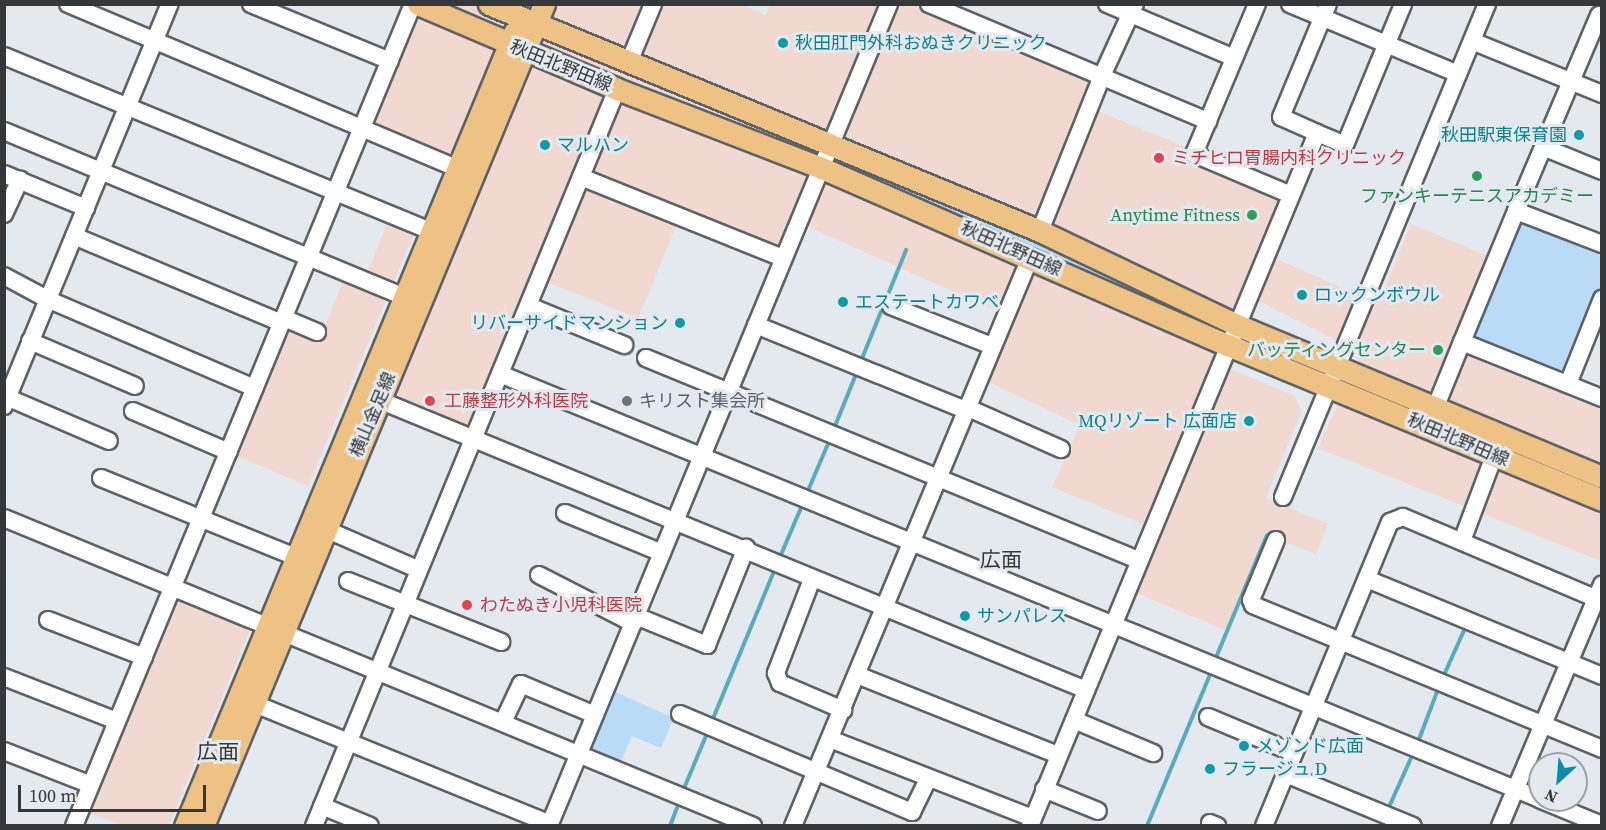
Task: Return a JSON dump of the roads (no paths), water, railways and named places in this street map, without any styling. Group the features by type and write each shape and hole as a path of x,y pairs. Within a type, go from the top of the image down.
{"main road":[{"name":"秋田北野田線","path":"415,4 618,89 822,168 1228,345 1602,500"},
{"name":"秋田北野田線","path":"489,4 527,16 629,62 831,147 1040,231 1237,325 1602,477"},
{"name":"横山金足線","path":"203,825 246,700 318,526 379,400 438,234 517,48 527,16 544,4"},
{"name":"横山金足線","path":"318,526 403,296 438,234"},
{"name":"横山金足線","path":"185,825 246,700"}],"street":[{"path":"68,4 464,171"},
{"path":"109,441 6,399 170,4"},
{"path":"251,4 390,61"},
{"path":"74,825 415,4"},
{"path":"629,62 653,4"},
{"path":"246,700 549,825 889,4"},
{"path":"928,4 1208,121"},
{"path":"1107,4 1133,9 1234,58"},
{"path":"1257,4 1194,154 1291,195"},
{"path":"1290,4 1326,11 1387,44 1458,74"},
{"path":"1326,11 1281,117 1345,145 1403,4"},
{"path":"1282,497 1487,4"},
{"path":"1040,231 1102,76 1133,9"},
{"path":"1436,406 1601,13"},
{"path":"1472,40 1602,94"},
{"path":"4,56 438,234"},
{"path":"314,825 408,602 417,568 529,306 618,89"},
{"path":"4,130 403,296"},
{"path":"830,739 1031,822 1317,133"},
{"path":"1543,147 1602,171"},
{"path":"4,214 12,177 86,208"},
{"path":"581,177 783,258"},
{"path":"1516,211 1602,244"},
{"path":"74,236 283,321 317,332"},
{"path":"793,825 1030,258"},
{"path":"4,276 47,299 255,388"},
{"path":"1568,384 1598,320 1602,299"},
{"path":"529,306 624,345"},
{"path":"891,306 992,346"},
{"path":"756,325 1061,449"},
{"path":"30,341 135,386"},
{"path":"1462,342 1602,398"},
{"path":"646,358 1138,561"},
{"path":"500,374 703,454 911,544 1112,623 1312,708 1528,794"},
{"path":"379,400 472,440 676,519 812,579 1086,690"},
{"path":"133,411 229,452"},
{"path":"1462,541 1494,456"},
{"path":"101,478 303,560"},
{"path":"565,513 662,553"},
{"path":"1264,825 1390,522 1403,517 1600,595 1500,825"},
{"path":"4,518 753,825"},
{"path":"318,526 417,568"},
{"path":"1276,540 1251,600 1253,605 1602,749"},
{"path":"539,575 635,620 707,645 746,549"},
{"path":"812,579 776,673 780,683 843,710"},
{"path":"1366,579 1602,676"},
{"path":"348,581 397,603 408,602 501,642"},
{"path":"48,620 144,657"},
{"path":"857,675 1058,755"},
{"path":"4,676 117,721"},
{"path":"503,722 521,684 594,715"},
{"path":"680,714 912,812 928,779"},
{"path":"1208,717 1294,753"},
{"path":"1074,720 1152,753"},
{"path":"4,751 91,785"},
{"path":"1286,774 1413,825"},
{"path":"1044,789 1098,811"},
{"path":"322,806 370,825"},
{"path":"1570,812 1602,825"}],"waterway":[{"path":"861,361 906,250"},
{"path":"833,431 856,374"},
{"path":"807,493 830,439"},
{"path":"780,557 803,503"},
{"path":"1215,660 1267,535"},
{"path":"712,721 775,569"},
{"path":"1444,675 1466,626"},
{"path":"1147,826 1211,672"},
{"path":"1418,742 1437,692"},
{"path":"685,786 708,731"},
{"path":"1389,807 1411,758"},
{"path":"670,826 679,803"}],"place":[{"name":"秋田肛門外科おぬきクリニック","path":"783,43"},
{"name":"秋田駅東保育園","path":"1579,135"},
{"name":"マルハン","path":"545,145"},
{"name":"ミチヒロ胃腸内科クリニック","path":"1159,158"},
{"name":"ファンキーテニスアカデミー","path":"1477,176"},
{"name":"Anytime Fitness","path":"1252,215"},
{"name":"ロックンボウル","path":"1302,295"},
{"name":"エステートカワベ","path":"843,302"},
{"name":"リバーサイドマンション","path":"680,323"},
{"name":"バッティングセンター","path":"1438,350"},
{"name":"工藤整形外科医院","path":"430,401"},
{"name":"キリスト集会所","path":"627,401"},
{"name":"MQリゾート 広面店","path":"1249,421"},
{"name":"わたぬき小児科医院","path":"467,605"},
{"name":"サンパレス","path":"965,616"},
{"name":"メゾンド広面","path":"1244,746"},
{"name":"フラージュ D","path":"1210,769"}],"district":[{"name":"広面","path":"1001,560"},
{"name":"広面","path":"218,752"}]}
